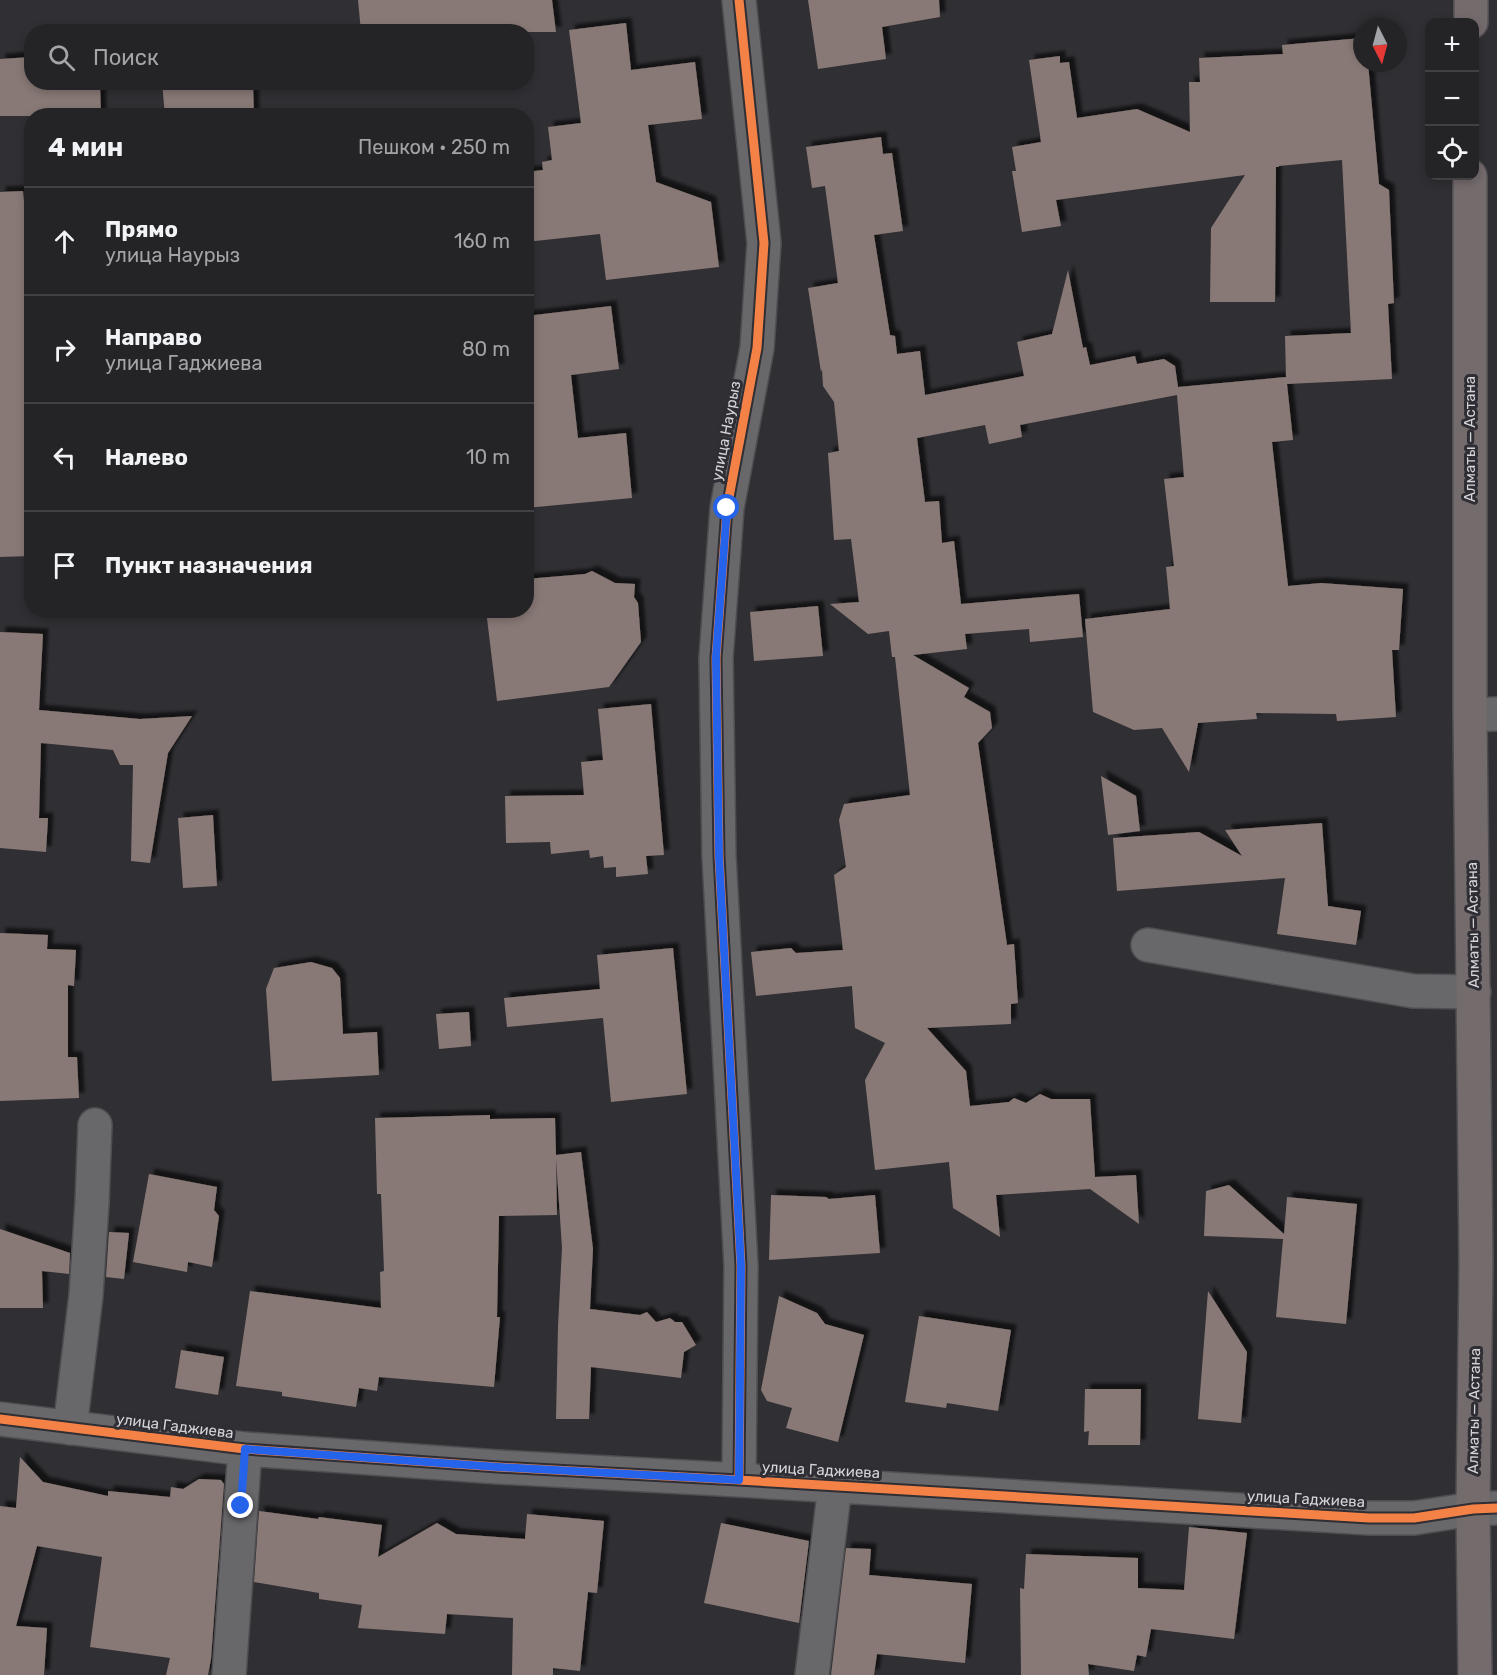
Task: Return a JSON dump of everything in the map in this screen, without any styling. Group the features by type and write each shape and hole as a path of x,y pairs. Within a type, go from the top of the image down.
{"highway":[{"path":"1471,0 1471,18"},
{"name":"Алматы — Астана","path":"1470,180 1483,715 1474,992 1476,1263 1485,1509 1474,1675"}],"street":[{"name":"улица Наурыз","path":"739,0 764,243 757,348 727,508 716,657 719,856 741,1266 739,1480"},
{"path":"1148,945 1413,991 1474,992"},
{"path":"70,1428 86,1294 95,1125"},
{"name":"улица Гаджиева","path":"0,1419 245,1449 498,1467 1369,1518 1414,1518 1485,1509"},
{"path":"229,1675 245,1449"},
{"path":"812,1675 835,1486"}],"building":[{"path":"358,0 552,0 556,32 534,32 534,24 360,24"},
{"path":"808,0 939,0 940,17 882,27 886,59 818,69"},
{"path":"626,23 631,70 695,62 702,119 648,125 656,182 711,202 719,267 606,280 600,234 534,241 534,171 543,170 542,162 552,160 548,127 581,123 569,30"},
{"path":"1353,39 1353,72 1369,72 1379,184 1389,190 1394,303 1388,304 1392,379 1287,384 1293,440 1272,442 1288,586 1321,583 1403,589 1399,650 1392,650 1396,717 1337,721 1336,714 1256,713 1257,719 1198,723 1189,772 1162,728 1134,730 1093,712 1085,619 1170,609 1166,567 1174,566 1164,479 1184,477 1177,395 1020,425 1022,437 989,444 985,425 917,438 925,502 939,501 942,543 954,541 961,604 1079,594 1083,637 1030,642 1029,629 965,634 967,649 913,655 969,688 964,697 990,712 992,728 978,743 1007,945 1014,944 1018,1003 1011,1004 1011,1024 927,1028 966,1071 970,1106 1009,1102 1014,1098 1026,1103 1040,1094 1051,1099 1090,1099 1095,1177 1136,1175 1139,1224 1090,1189 996,1195 1000,1237 953,1208 949,1162 875,1170 865,1080 885,1043 855,1028 852,986 756,996 751,952 791,948 796,953 843,950 834,875 846,867 839,820 844,804 910,795 895,657 892,657 889,631 868,634 830,604 859,602 851,539 834,540 828,453 839,451 834,402 823,386 808,288 838,283 825,186 812,188 806,147 881,137 883,154 892,153 903,231 874,235 890,335 895,336 897,354 920,351 925,395 1024,376 1017,342 1052,334 1068,270 1083,348 1086,347 1090,365 1135,356 1137,364 1164,359 1175,366 1178,387 1286,377 1285,336 1351,333 1342,160 1276,167 1275,302 1210,302 1211,228 1245,175 1056,200 1061,226 1022,232 1012,171 1016,171 1012,147 1041,142 1029,60 1060,56 1060,63 1069,62 1077,118 1137,109 1190,132 1189,82 1200,82 1199,58 1283,54 1282,45"},
{"path":"24,58 24,90 100,90 101,108 24,108 24,116 0,116 0,59"},
{"path":"163,90 253,90 254,108 164,108"},
{"path":"23,191 24,202 24,556 0,557 0,192"},
{"path":"611,306 619,369 571,375 578,438 626,433 632,498 534,507 534,315"},
{"path":"592,571 615,583 635,584 634,597 638,603 641,642 609,687 497,701 487,618 534,618 534,578 585,574"},
{"path":"818,606 823,656 754,661 750,612"},
{"path":"0,632 43,634 39,710 140,719 192,716 168,753 150,863 131,861 133,765 120,765 113,750 41,743 39,818 48,818 46,852 0,848"},
{"path":"651,704 664,855 646,856 648,874 616,877 616,867 604,868 603,856 590,858 589,850 551,854 550,842 506,843 505,796 584,795 581,762 603,760 598,709"},
{"path":"1101,776 1136,796 1140,831 1108,835"},
{"path":"213,815 217,886 183,888 178,818"},
{"path":"1322,823 1328,906 1361,911 1356,945 1277,934 1285,878 1117,891 1113,838 1199,832 1242,856 1225,830"},
{"path":"0,933 48,935 47,949 76,950 74,986 68,985 68,1057 77,1057 79,1098 0,1101"},
{"path":"673,948 687,1094 611,1102 603,1018 507,1027 504,998 600,989 597,955"},
{"path":"311,962 332,968 340,978 343,1034 377,1032 379,1075 272,1081 266,989 274,968"},
{"path":"469,1012 471,1046 439,1049 436,1014"},
{"path":"490,1115 490,1119 555,1118 556,1155 581,1152 593,1249 590,1309 640,1315 647,1312 656,1322 670,1318 675,1322 682,1322 696,1345 684,1352 681,1378 591,1367 589,1419 556,1419 562,1248 556,1158 557,1215 499,1216 497,1317 500,1317 494,1387 379,1377 377,1391 359,1388 356,1407 282,1396 282,1392 236,1386 250,1291 381,1308 380,1272 384,1271 381,1194 377,1194 375,1118"},
{"path":"149,1174 217,1187 214,1210 219,1216 212,1267 188,1262 187,1272 133,1262"},
{"path":"1229,1185 1284,1234 1287,1197 1357,1204 1346,1324 1276,1317 1283,1239 1204,1236 1206,1191"},
{"path":"771,1195 829,1199 875,1195 880,1253 769,1260"},
{"path":"0,1229 70,1253 69,1274 42,1271 43,1308 0,1308"},
{"path":"109,1232 129,1233 124,1279 106,1277"},
{"path":"1208,1291 1247,1352 1241,1423 1198,1419"},
{"path":"779,1296 817,1313 825,1324 864,1335 838,1442 786,1428 792,1408 767,1401 761,1390"},
{"path":"919,1316 1011,1330 998,1411 947,1403 946,1408 905,1402"},
{"path":"181,1350 224,1357 218,1395 175,1388"},
{"path":"1085,1389 1141,1389 1140,1445 1088,1445 1089,1431 1084,1432"},
{"path":"20,1457 43,1482 108,1496 108,1491 170,1497 171,1487 183,1489 199,1479 221,1480 224,1484 208,1675 166,1675 170,1658 90,1647 102,1557 37,1546 16,1626 47,1628 44,1675 0,1675 0,1506 16,1508"},
{"path":"259,1511 382,1525 378,1557 437,1523 456,1534 525,1539 527,1514 604,1521 597,1593 588,1592 580,1671 553,1668 553,1675 512,1675 513,1618 447,1614 445,1634 358,1628 362,1605 319,1599 319,1593 254,1582"},
{"path":"721,1523 809,1541 799,1623 704,1603"},
{"path":"1189,1527 1247,1533 1234,1639 1151,1629 1146,1657 1137,1655 1134,1671 1088,1664 1089,1675 1021,1675 1020,1588 1024,1589 1026,1554 1138,1558 1138,1588 1184,1590"},
{"path":"846,1548 871,1549 869,1575 972,1584 965,1663 877,1654 874,1675 831,1675"}],"cycle path":[{"path":"739,0 764,243 757,348 727,508 716,658 719,856 741,1266 739,1480"},
{"path":"0,1419 245,1449 498,1467 1369,1518 1414,1518 1473,1509 1497,1508"}],"route":[{"path":"241,1506 245,1449 498,1467 739,1480 741,1266 719,856 716,657 727,508"}]}
